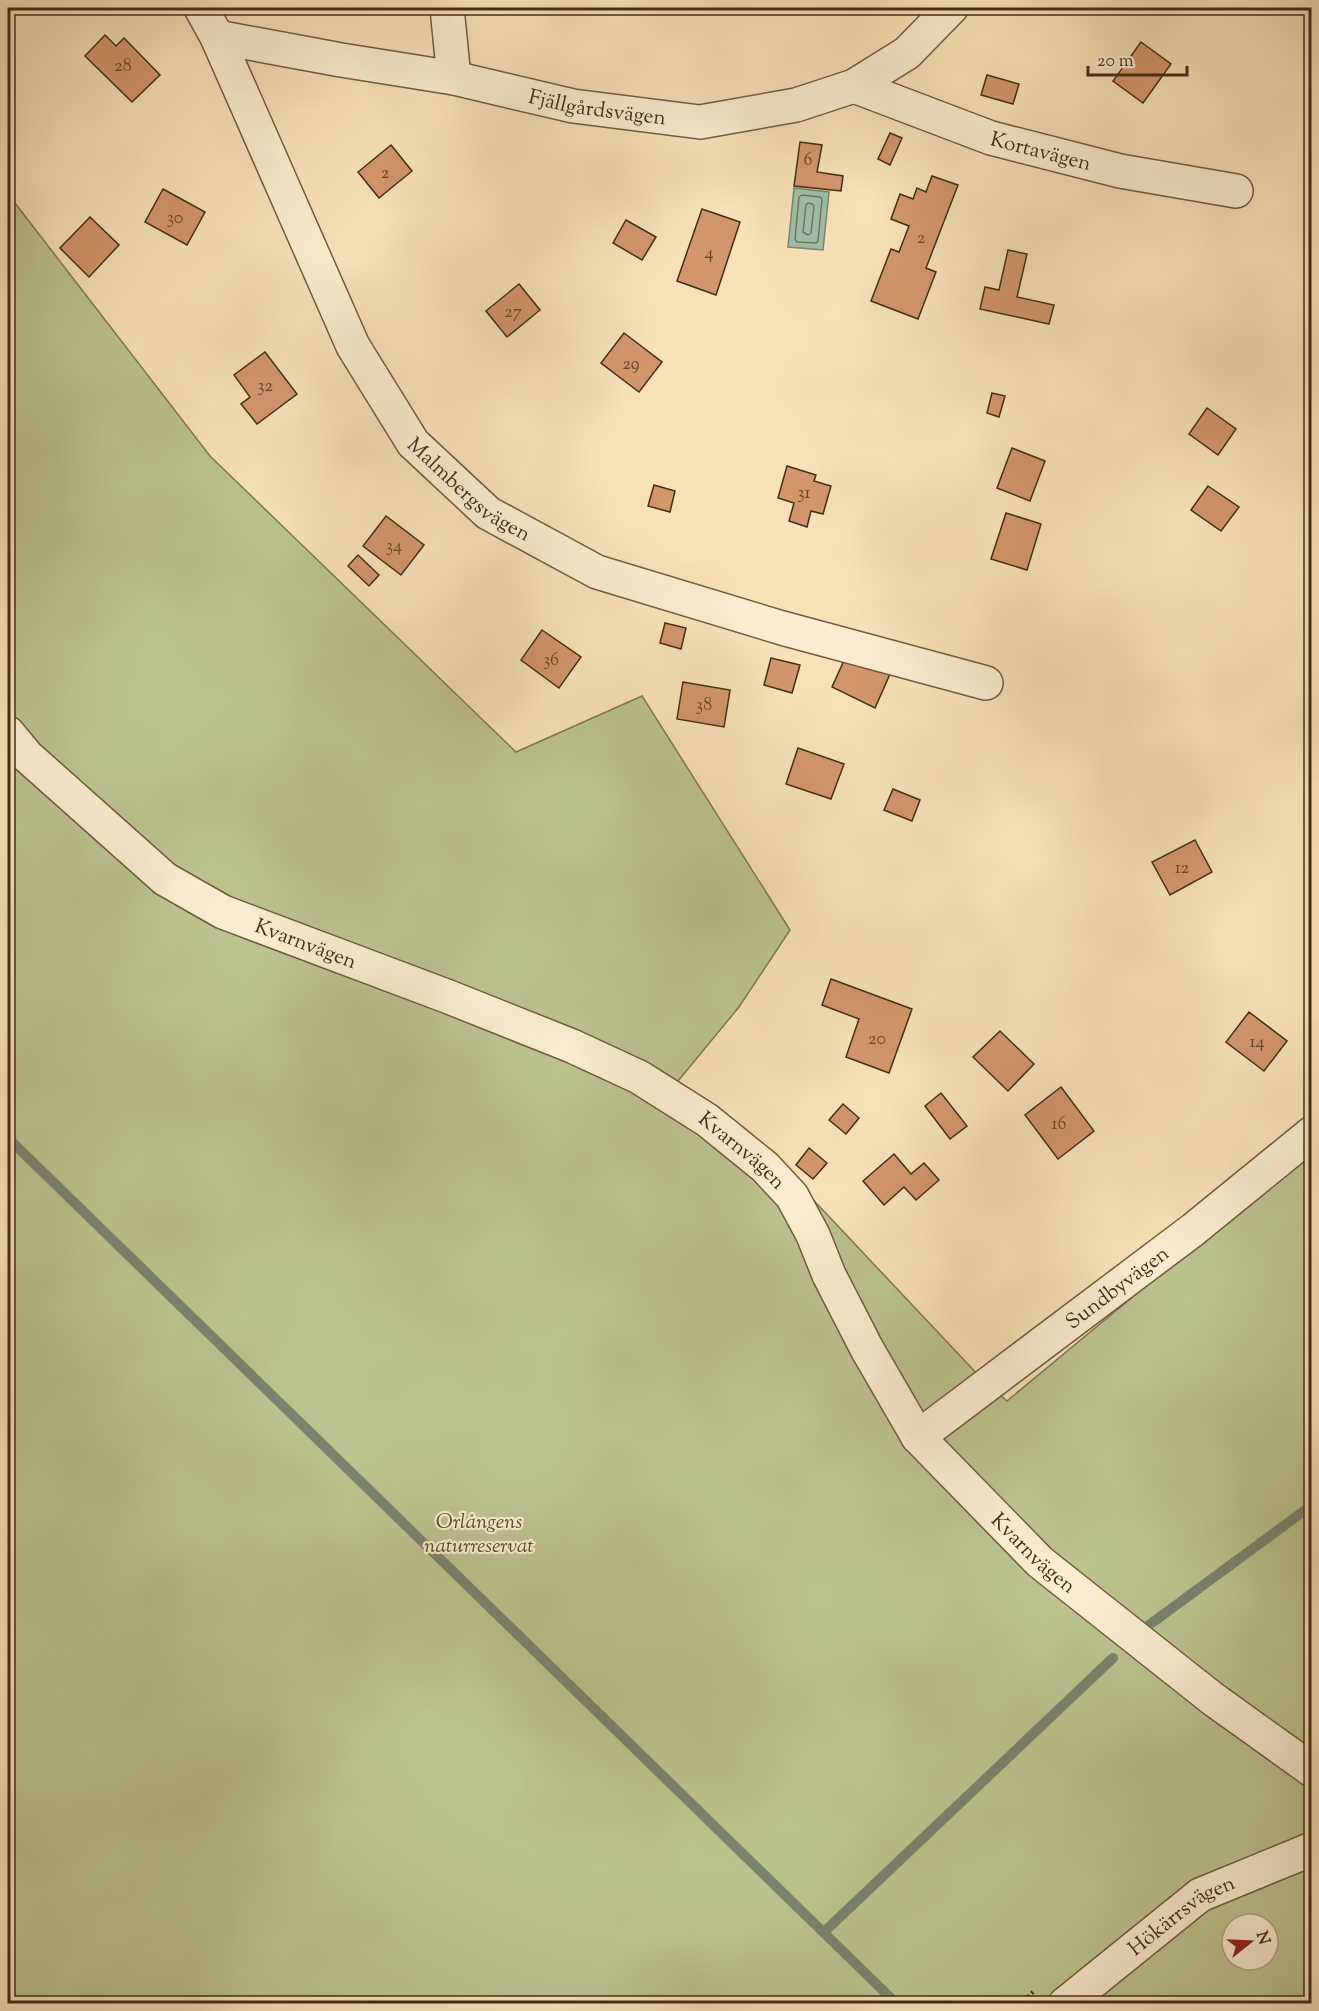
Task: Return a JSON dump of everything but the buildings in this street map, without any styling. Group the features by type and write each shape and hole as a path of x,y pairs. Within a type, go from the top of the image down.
{"street":[{"name":"Malmbergsvägen","path":"201,8 217,37 353,346 413,443 488,513 597,572 782,628 986,683"},
{"path":"447,8 454,78"},
{"name":"Fjällgårdsvägen","path":"217,37 454,78 573,106 700,122 796,105 854,86 907,52 951,8"},
{"name":"Kortavägen","path":"854,86 991,138 1120,171 1236,191"},
{"name":"Kvarnvägen","path":"8,733 27,756 165,879 223,912 572,1046 639,1077 707,1120 765,1167 792,1197 813,1234 829,1275 867,1349 918,1437 1040,1562 1213,1699 1311,1770"},
{"name":"Sundbyvägen","path":"918,1437 1194,1229 1311,1132"},
{"name":"Hökärrsvägen","path":"1065,2004 1200,1896 1311,1849"}],"green space":[{"name":"Orlångens naturreservat","path":"8,194 210,456 516,752 642,696 790,930 739,1007 678,1081 670,1078 755,1138 981,1378 1007,1401 1311,1149 1311,2003 8,2003"}],"water":[{"path":"794,188 829,192 823,250 788,247"}],"waterway":[{"path":"8,1138 897,2004"},
{"path":"1141,1631 1312,1505"},
{"path":"824,1932 1113,1658"}]}
